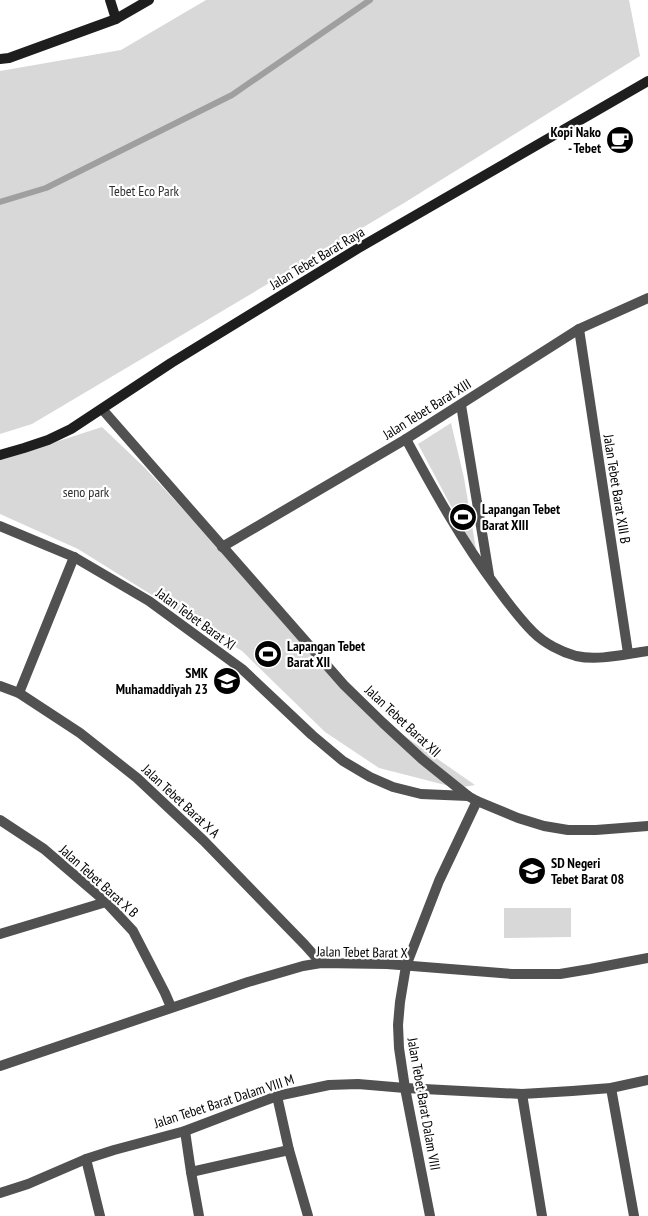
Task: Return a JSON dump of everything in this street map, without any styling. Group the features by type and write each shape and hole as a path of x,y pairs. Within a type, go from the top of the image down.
{"street":[{"path":"110,0 116,19"},
{"path":"0,59 9,58 116,19 149,0"},
{"name":"Jalan Tebet Barat Raya","path":"0,455 48,440 71,429 171,362 357,249 648,81"},
{"name":"Jalan Tebet Barat XIII","path":"222,547 406,439 579,329 648,298"},
{"name":"Jalan Tebet Barat XIII B","path":"579,329 628,654"},
{"path":"461,404 490,579"},
{"name":"Jalan Tebet Barat XII","path":"102,409 344,685 422,760 468,796 518,818 544,826 568,830 648,826"},
{"path":"406,439 464,542 490,579 534,633 557,649 577,656 598,657 648,650"},
{"name":"Jalan Tebet Barat XI","path":"0,526 74,557 149,601 242,669 312,735 343,761 370,777 393,787 421,794 468,796"},
{"path":"19,694 74,557"},
{"name":"Jalan Tebet Barat X A","path":"0,686 19,694 80,733 137,778 204,841 321,963"},
{"name":"Jalan Tebet Barat Dalam VIII","path":"430,1216 399,1048 400,1002 406,966 439,880 478,801"},
{"name":"Jalan Tebet Barat X B","path":"0,820 44,849 106,902 133,931 166,993 171,1007"},
{"path":"0,934 106,902"},
{"name":"Jalan Tebet Barat X","path":"0,1066 248,982 303,966 321,963 406,966 512,974 560,974 648,958"},
{"name":"Jalan Tebet Barat Dalam VIII M","path":"0,1193 28,1184 86,1159 186,1131 276,1096 330,1085 358,1084 522,1094 611,1088 648,1080"},
{"path":"611,1088 634,1216"},
{"path":"522,1094 542,1216"},
{"path":"276,1096 308,1216"},
{"path":"186,1131 190,1172 199,1216"},
{"path":"190,1172 289,1150"},
{"path":"86,1159 100,1216"}],"green space":[{"name":"Tebet Eco Park","path":"206,0 629,0 640,56 404,203 32,424 0,434 0,71 121,50"},
{"name":"Lapangan Tebet Barat XIII","path":"451,423 464,478 477,555 418,444"},
{"name":"seno park","path":"102,427 145,468 370,712 475,785 457,788 379,768 325,732 242,651 78,549 0,514 0,460"},
{"path":"504,908 571,908 571,937 504,938"}],"waterway":[{"path":"0,202 46,188 232,95 370,0"}],"place":[{"name":"Kopi Nako - Tebet","path":"620,140"},
{"name":"Lapangan Tebet Barat XIII","path":"463,517"},
{"name":"Lapangan Tebet Barat XII","path":"268,654"},
{"name":"SMK Muhamaddiyah 23","path":"227,681"},
{"name":"SD Negeri Tebet Barat 08","path":"532,871"}]}
